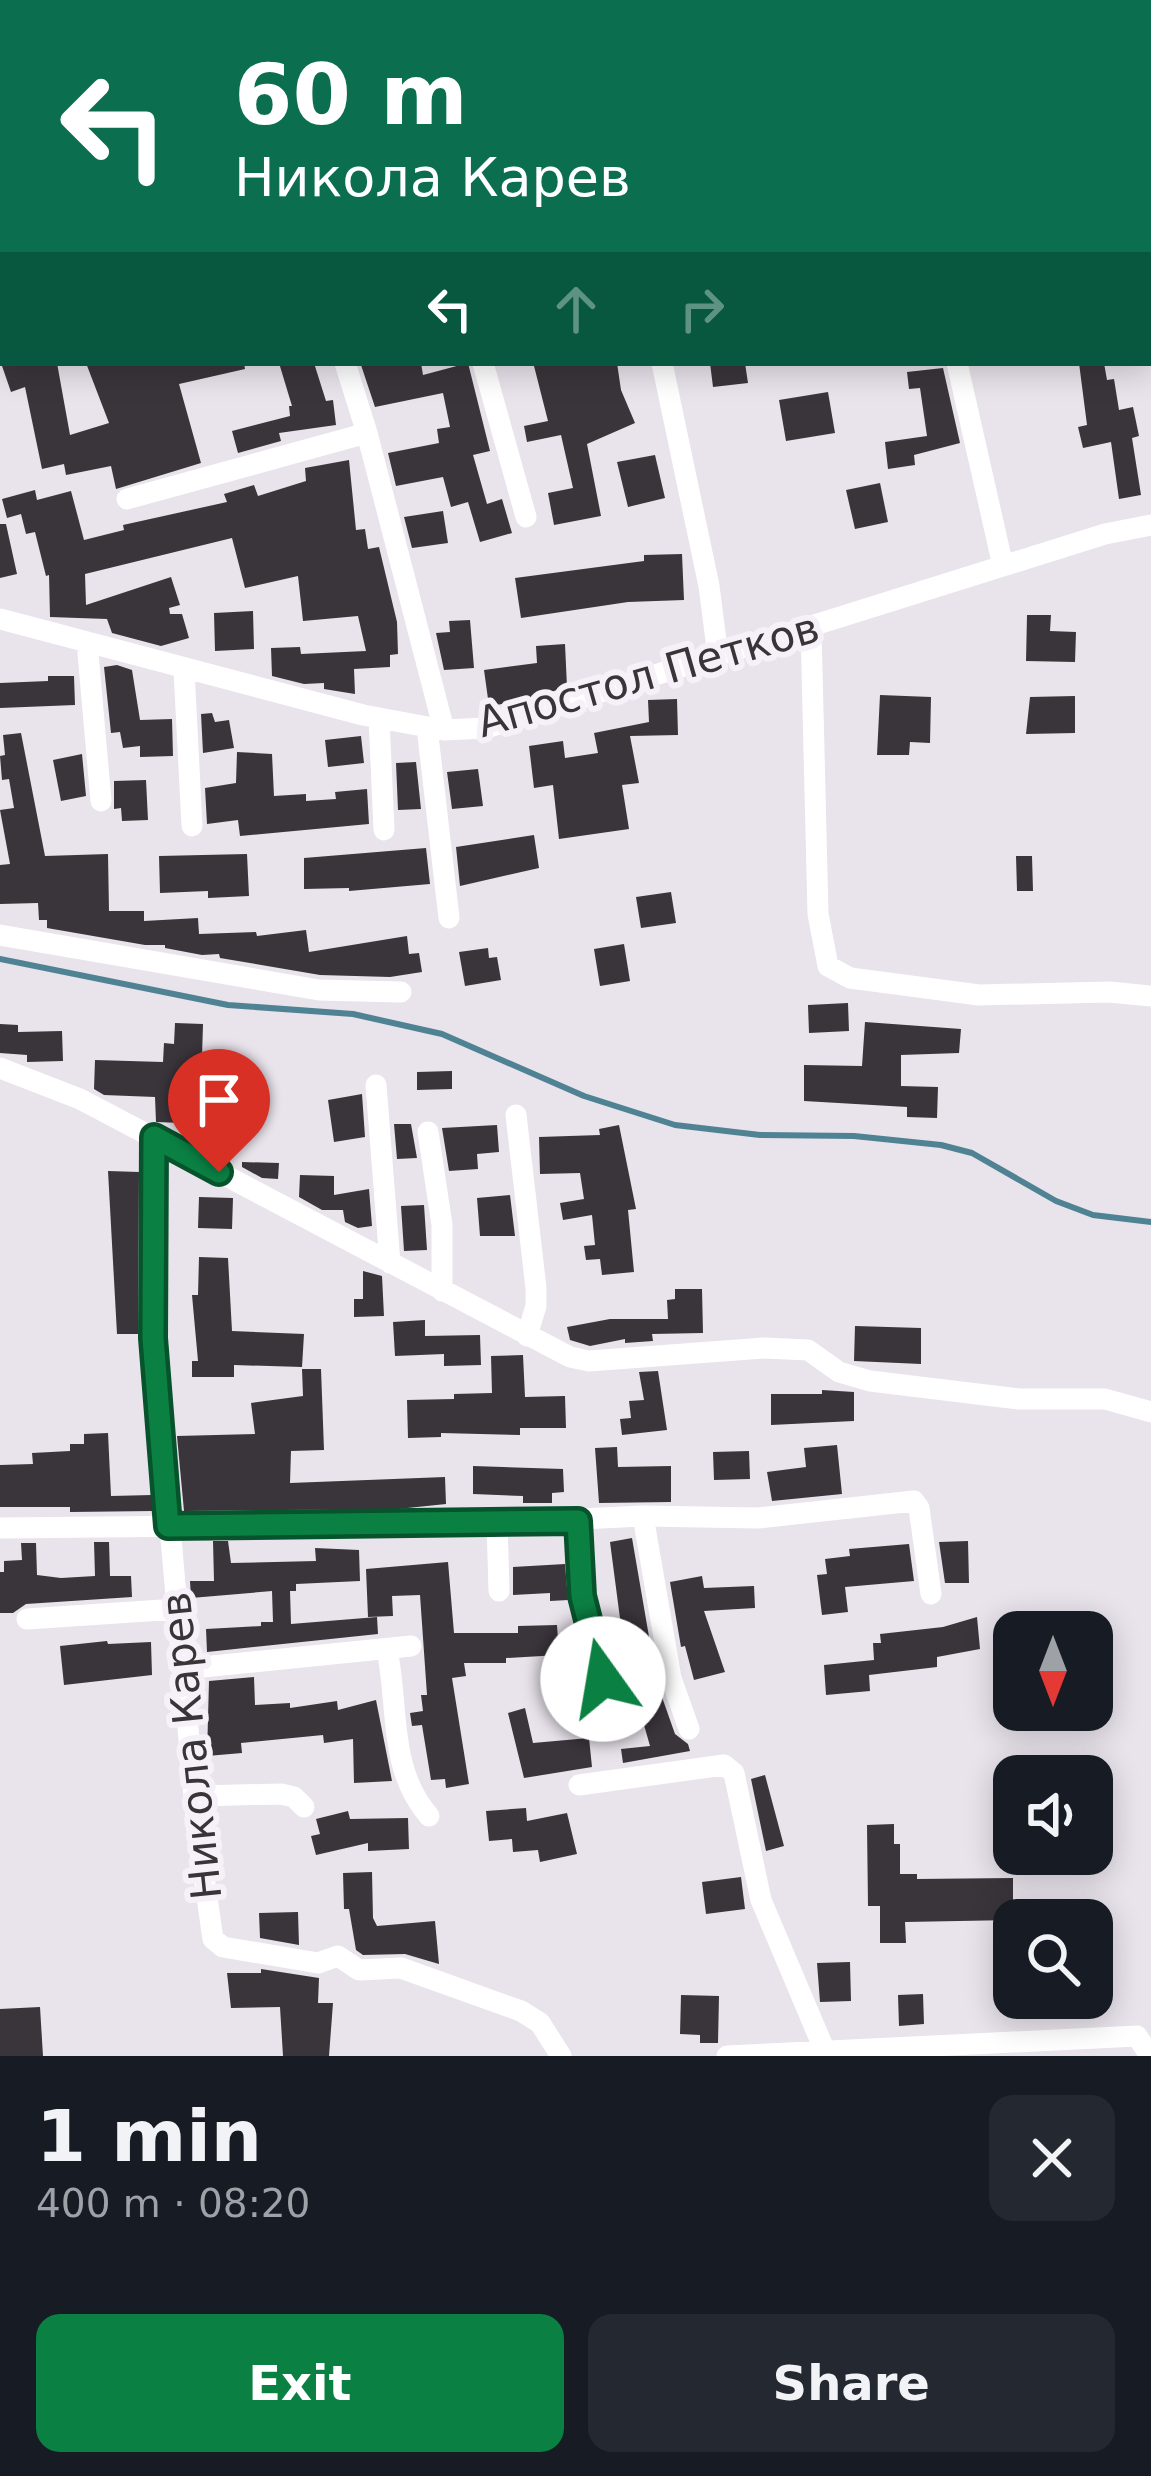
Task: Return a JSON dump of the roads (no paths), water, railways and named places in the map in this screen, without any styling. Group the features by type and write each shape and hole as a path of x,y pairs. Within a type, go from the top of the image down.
{"street":[{"path":"346,366 367,433 436,729 449,919"},
{"path":"483,366 526,517"},
{"path":"663,366 709,586 718,656"},
{"path":"958,366 1003,566"},
{"path":"127,499 367,433"},
{"name":"Апостол Петков","path":"0,620 379,718 436,729 486,728 1003,566 1151,525"},
{"path":"812,628 818,914 828,966 850,979 979,995 1109,992 1151,996"},
{"path":"86,643 101,801"},
{"path":"184,670 192,826"},
{"path":"379,718 384,830"},
{"path":"0,935 319,991 401,992"},
{"path":"0,1068 80,1099 570,1358 589,1361 765,1348 808,1351 839,1372 870,1382 1019,1399 1105,1399 1151,1412"},
{"path":"376,1085 390,1263"},
{"path":"516,1115 536,1306 526,1336"},
{"path":"428,1132 442,1225 442,1291"},
{"name":"Никола Карев","path":"154,1137 153,1338 211,1932 218,1945 318,1963 338,1956 359,1970 401,1968 521,2011 540,2023 561,2056"},
{"path":"0,1528 758,1518 914,1501 919,1508 931,1594"},
{"path":"643,1516 667,1660 689,1729"},
{"path":"578,1521 582,1596 603,1679 583,1724"},
{"path":"497,1523 499,1591"},
{"path":"26,1618 176,1609"},
{"path":"183,1669 411,1646"},
{"path":"387,1650 403,1770 413,1798 428,1816"},
{"path":"579,1784 724,1766 734,1772 761,1900 826,2053"},
{"path":"195,1796 281,1795 294,1797 304,1807"},
{"path":"727,2056 1137,2036 1150,2056"}],"waterway":[{"path":"0,959 228,1005 353,1014 442,1034 584,1096 675,1125 941,1145 972,1153 1056,1201 1093,1215 1151,1222"}]}
